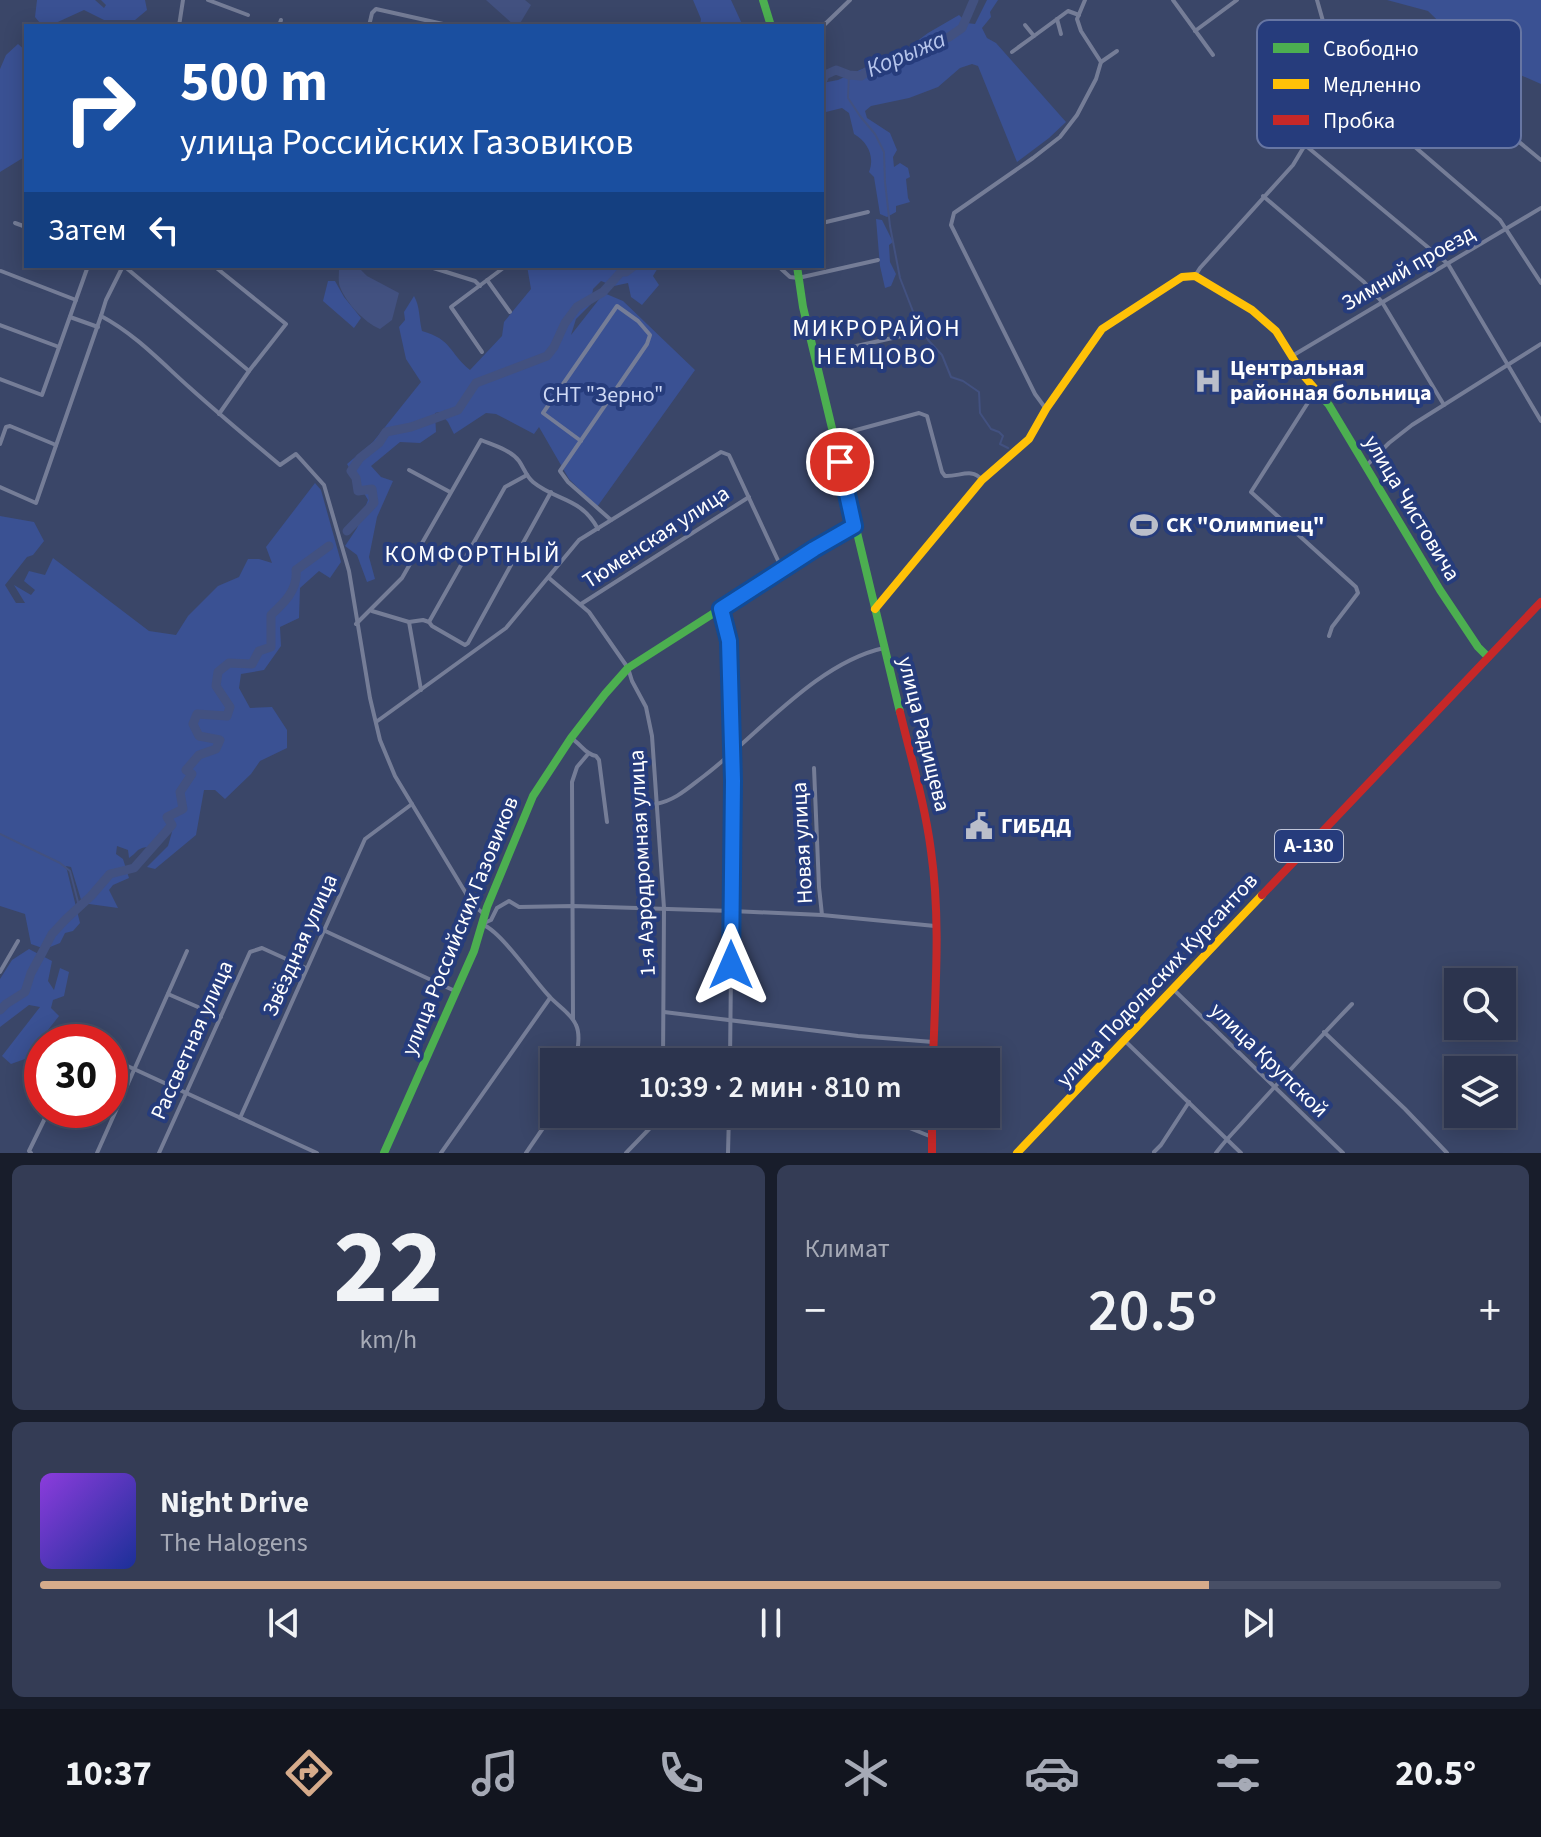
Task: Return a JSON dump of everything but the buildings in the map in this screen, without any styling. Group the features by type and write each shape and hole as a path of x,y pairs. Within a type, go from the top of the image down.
{"main road":[{"path":"763,0 770,24"},
{"name":"улица Радищева","path":"797,268 814,355 931,842 935,926 933,1048"},
{"path":"875,609 982,480 1029,439 1046,409 1102,329 1182,277 1195,276"},
{"name":"улица Чистовича","path":"1195,276 1264,319 1276,331 1304,376 1329,405 1455,614 1488,657"},
{"name":"улица Российских Газовиков","path":"384,1153 474,951 484,914 520,824 533,796 571,738 628,668 854,526"},
{"name":"А-130","path":"1488,657 1541,602"},
{"name":"улица Подольских Курсантов","path":"1019,1153 1488,657"},
{"path":"932,1128 932,1153"}],"street":[{"path":"179,24 183,0"},
{"path":"208,0 248,15"},
{"path":"824,25 850,0"},
{"path":"1085,0 1077,19 1101,62"},
{"path":"1173,0 1213,55"},
{"path":"1195,31 1237,0"},
{"path":"1317,0 1322,20"},
{"path":"369,24 376,9 443,24"},
{"path":"1012,52 1068,11 1079,15"},
{"path":"416,24 417,18"},
{"path":"1057,19 1061,34"},
{"path":"1025,25 1034,36"},
{"path":"1046,409 1035,394 982,288 951,225 951,218 1060,137 1077,115 1096,79 1101,62 1117,51"},
{"path":"1521,144 1541,160"},
{"path":"1195,276 1293,165 1303,148"},
{"path":"1309,148 1448,264 1541,421"},
{"path":"1417,148 1500,220 1541,283"},
{"path":"1263,196 1364,282 1382,302 1444,405"},
{"name":"Зимний проезд","path":"1292,356 1541,208"},
{"path":"824,223 868,212"},
{"path":"15,223 24,226"},
{"path":"780,268 790,277 798,278 878,260"},
{"path":"0,379 42,395 87,268"},
{"path":"0,487 36,503 106,300 123,268"},
{"path":"126,268 249,371"},
{"path":"216,268 286,324 219,414"},
{"path":"433,268 475,281 480,286"},
{"path":"482,352 451,307 503,268"},
{"path":"1,271 76,300"},
{"path":"487,280 510,312"},
{"path":"581,441 543,413 617,306 638,321 650,335 647,344 581,441 560,471 611,520"},
{"path":"101,316 133,337 280,465 296,454 324,485 349,571 356,624 380,740 395,776 473,905 484,914"},
{"path":"70,317 98,327"},
{"path":"0,325 59,347"},
{"path":"814,355 915,333"},
{"path":"1365,467 1412,425 1541,344"},
{"path":"1317,389 1251,492 1356,587 1358,593 1332,627 1329,636"},
{"path":"834,436 919,413 927,416 945,476 966,472 978,475 982,480"},
{"path":"0,444 6,427 10,426 56,445"},
{"path":"356,624 402,578 481,440 512,454 532,482 572,501 598,529"},
{"path":"376,722 506,628 579,540 721,452 729,455 782,569"},
{"path":"409,470 450,492"},
{"path":"429,622 505,487 527,475"},
{"path":"371,611 409,622 429,622 465,645 551,492"},
{"name":"Тюменская улица","path":"581,604 749,497"},
{"name":"1-я Аэродромная улица","path":"549,578 589,612 628,668 646,707 652,736 664,908 663,1048"},
{"path":"721,609 729,641 732,754 730,1048"},
{"path":"409,622 421,690"},
{"path":"656,804 670,801 829,673 852,658 884,648"},
{"path":"571,738 599,760 607,822"},
{"path":"573,1019 572,782 577,767 588,754"},
{"name":"Новая улица","path":"814,768 822,915"},
{"name":"Звёздная улица","path":"240,1118 365,839 412,804"},
{"path":"481,924 491,920 497,908 509,901 519,907 664,908 822,915 935,926"},
{"path":"481,924 487,925 499,937 550,998 573,1019 578,1029 577,1048"},
{"path":"323,929 455,991"},
{"path":"0,972 18,941"},
{"name":"Рассветная улица","path":"159,1153 250,952 262,948 306,968"},
{"path":"97,1153 187,951"},
{"name":"улица Крупской","path":"1173,989 1343,1153"},
{"path":"168,994 221,1017"},
{"path":"441,1153 550,998"},
{"path":"1216,1153 1226,1138 1352,1004"},
{"path":"664,1012 933,1042"},
{"path":"1324,1032 1447,1153"},
{"path":"1125,1041 1241,1153"},
{"path":"128,1066 304,1150 317,1153"},
{"path":"1154,1152 1189,1102"},
{"path":"31,1153 29,1151 40,1128"},
{"path":"526,1153 543,1128"},
{"path":"626,1153 650,1128"},
{"path":"728,1153 729,1128"},
{"path":"910,1128 932,1137"}],"green space":[{"path":"37,0 95,0 104,8 106,5 101,0 145,0 147,10 135,20 104,20 84,10 53,24 40,24 35,17"},
{"path":"693,0 731,0 742,24 700,24"},
{"path":"987,0 998,0 982,28 987,38 996,43 1066,122 1017,162 978,66 972,64 960,68 938,87 909,98 871,106 865,111 867,118 890,133 897,150 893,157 894,167 900,163 908,168 910,177 906,179 910,202 896,206 896,212 887,217 880,214 874,177 869,172 869,150 854,134 849,113 842,108 824,112 824,83 893,59 959,15 967,23 975,24"},
{"path":"1387,0 1541,0 1541,84 1521,75 1521,20 1437,20 1428,11"},
{"path":"18,44 24,49 24,157 0,172 0,69 6,55"},
{"path":"876,219 882,220 893,242 889,245 890,262 896,274 891,286 885,288 880,266"},
{"name":"СНТ \"Зерно\"","path":"527,268 658,268 653,276 659,285 642,305 631,297 628,283 614,286 601,281 593,289 591,304 576,319 571,335 604,293 623,301 695,370 597,507 569,479 539,427 534,434 496,414 486,413 454,434 439,412 435,413 436,432 420,443 400,442 371,466 381,477 393,481 377,517 369,557 375,579 367,582 357,555 345,546 357,528 368,500 347,464 373,442 421,382 406,359 399,327 405,320 404,312 414,296 422,331 439,338 470,370 502,336 504,322 531,289"},
{"path":"328,281 335,281 361,318 354,328 323,301"},
{"path":"315,483 321,490 341,562 330,578 319,571 300,588 299,618 280,627 281,646 264,670 241,674 239,688 250,708 272,707 287,730 287,748 260,761 225,799 215,790 204,790 196,835 155,869 147,867 168,846 172,832 162,834 155,846 142,848 129,858 128,850 117,846 116,854 123,859 129,878 109,890 118,908 82,903 71,867 66,866 80,923 73,931 65,933 60,943 45,949 31,944 25,914 0,906 0,516 34,522 44,541 5,585 16,603 25,603 14,585 31,595 35,590 24,581 29,571 45,575 53,558 149,631 176,635 188,616 218,586 239,577 248,559 272,563 266,547"},
{"path":"29,949 52,961 48,981 54,990 60,968 69,972 64,996 53,1000 51,1008 59,1016 53,1024 27,1024 40,1007 29,1005 0,1027 0,979 12,960"},
{"path":"24,1028 24,1059 11,1064 2,1056"}],"shaded area":[{"path":"486,0 525,0 531,5 520,24 513,24"},
{"path":"339,268 359,268 367,276 399,293 392,320 380,329 368,322 347,300 339,280"}],"waterway":[{"name":"Корыжа","path":"824,77 836,70 861,76 879,63 907,58 919,49 949,37 962,28 974,0"},
{"path":"849,75 848,98 875,134 884,152 890,226 900,278 914,314 928,340 942,355 951,377 979,392 980,413 991,429 1003,436 1000,444 1008,448"},
{"name":"Корыжа","path":"347,531 374,503 372,489 358,491 356,478 351,471 386,432 411,427 458,410 476,383 547,356 577,307 603,292 621,272 631,268"},
{"name":"Корыжа","path":"0,1010 25,992 31,973 52,934 110,874 134,868 172,825 167,817 183,809 180,792 192,774 186,770 199,755 216,749 220,740 199,736 193,724 197,714 227,716 230,707 216,686 218,672 229,663 252,664 259,651 271,647 271,615 292,590 296,570 329,546"},
{"path":"0,834 70,871 79,906"}],"traffic: fast":[{"path":"763,0 770,24"},
{"path":"797,268 803,307 900,712"},
{"path":"1316,390 1329,405 1440,590 1488,657"},
{"path":"384,1153 474,951 487,907 533,796 571,738 628,668 854,526"}],"traffic: slow":[{"path":"875,609 982,480 1029,439 1046,409 1102,329 1182,277 1195,276 1252,310 1276,331 1316,390"},
{"path":"1017,1153 1262,895"}],"traffic: jam":[{"path":"1262,895 1541,602"},
{"path":"900,712 925,816 934,877 933,1048"},
{"path":"932,1128 932,1153"}],"place":[{"name":"Центральная районная больница","path":"1208,381"},
{"name":"СК \"Олимпиец\"","path":"1144,525"},
{"name":"ГИБДД","path":"979,826"}],"district":[{"name":"МИКРОРАЙОН НЕМЦОВО","path":"877,342"},
{"name":"КОМФОРТНЫЙ","path":"473,554"}],"route":[{"path":"731,965 733,781 729,641 721,609 854,526 840,462"}]}
